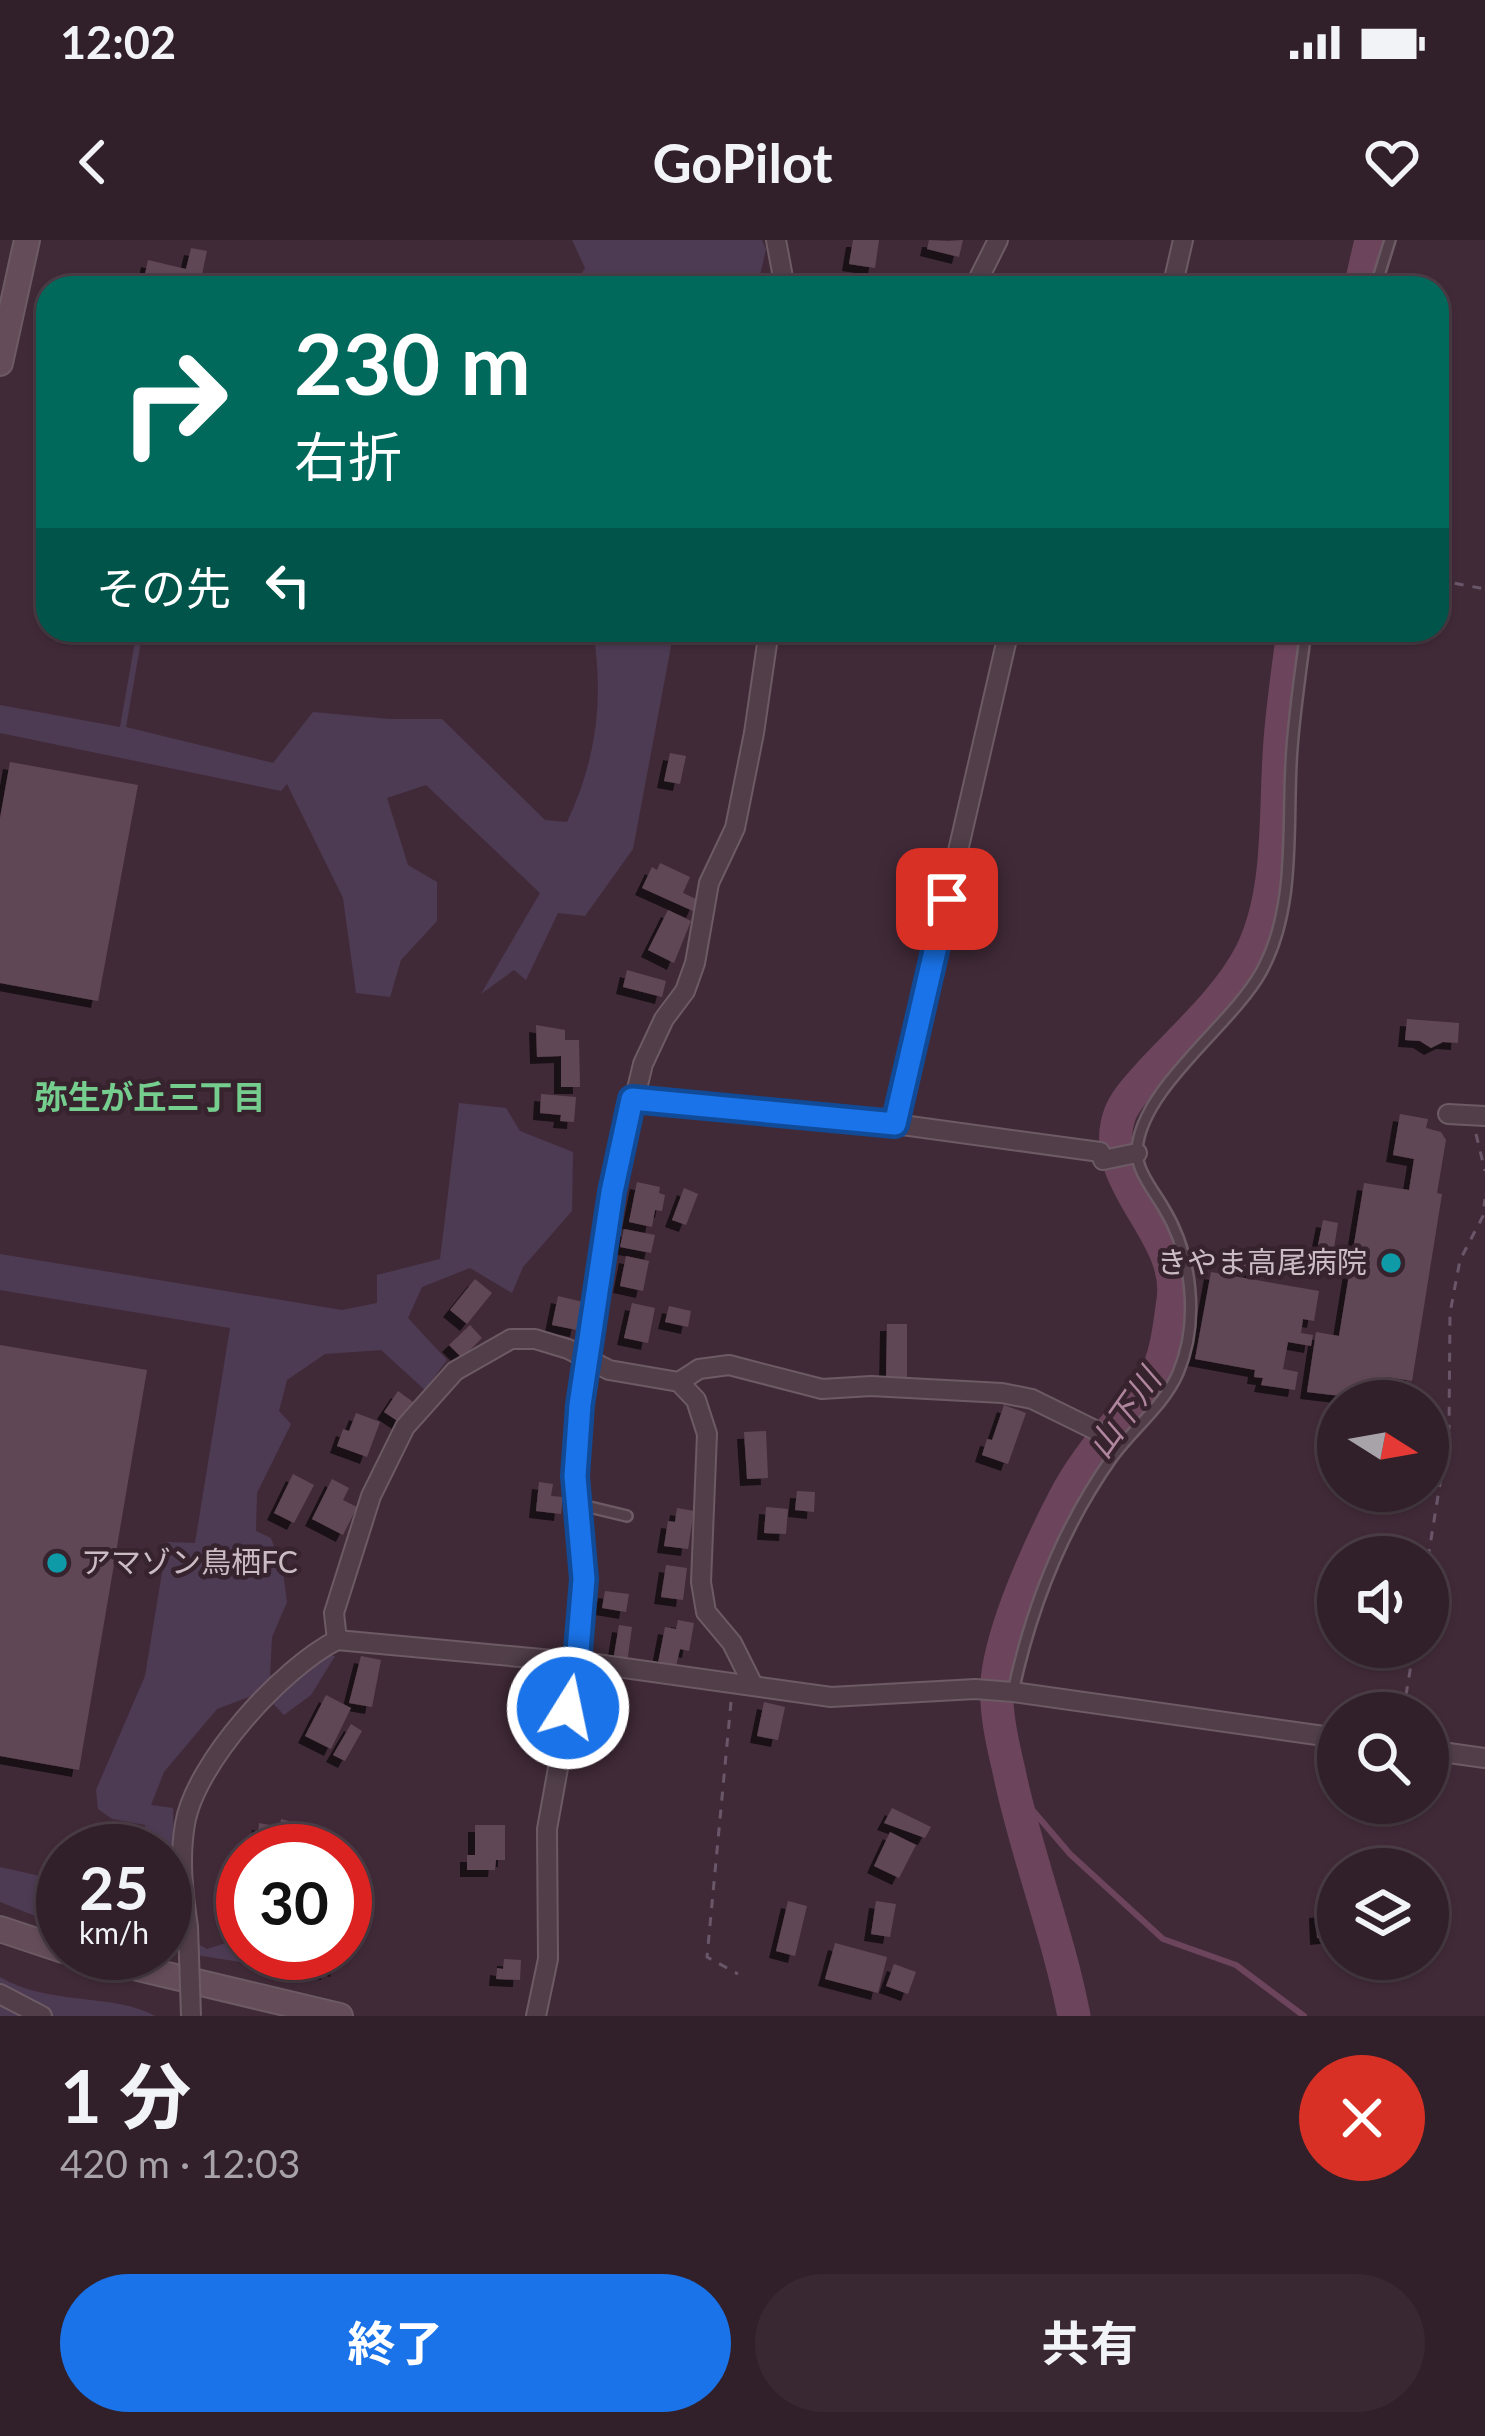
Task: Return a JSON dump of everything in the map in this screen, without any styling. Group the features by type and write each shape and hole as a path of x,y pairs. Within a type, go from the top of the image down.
{"street":[{"path":"0,363 27,240"},
{"path":"776,240 783,276"},
{"path":"980,276 998,240"},
{"path":"1175,276 1184,240"},
{"path":"536,2016 548,1959 546,1867 551,1797 577,1663 584,1579 575,1476 580,1405 612,1192 643,1064 664,1019 685,991 695,963 709,884 735,827 767,642"},
{"path":"895,1124 1006,642"},
{"path":"632,1099 895,1124 1100,1152 1103,1160 1134,1153"},
{"path":"1448,1114 1478,1115"},
{"path":"337,1640 334,1613 371,1496 405,1427 454,1371 511,1339 535,1339 609,1370 679,1382 696,1400 707,1434 701,1582 706,1612 732,1643 743,1684"},
{"path":"679,1382 700,1369 729,1365 822,1389 871,1386 1002,1393 1032,1399 1097,1431"},
{"path":"190,2016 188,1927 181,1876 185,1822 196,1788 221,1751 281,1682 316,1651 337,1640 860,1698 975,1689 1013,1692 1317,1735"},
{"path":"1449,1753 1485,1758"},
{"path":"0,1929 36,1941"},
{"path":"189,1980 340,2016"},
{"path":"0,1994 42,2016"}],"lane":[{"path":"1380,276 1390,240"},
{"path":"1013,1692 1026,1630 1046,1574 1113,1456 1167,1392 1186,1346 1190,1268 1180,1238 1134,1153 1154,1104 1234,1011 1272,948 1283,906 1292,748 1305,642"},
{"path":"577,1504 628,1516"}],"path":[{"path":"1449,582 1485,589"},
{"path":"1478,1115 1485,1171"},
{"path":"1432,1536 1449,1428 1450,1313 1460,1260 1483,1216 1485,1199"},
{"path":"738,1974 707,1957 743,1684"}],"shaded area":[{"path":"572,240 762,240 766,249 760,276 580,276 585,268"},
{"path":"135,642 141,642 126,727 273,763 313,712 442,719 545,820 567,822 585,775 595,728 594,642 672,642 633,849 585,916 558,913 526,980 514,970 481,994 540,893 426,785 387,798 408,865 437,882 437,921 401,960 390,997 356,993 343,898 287,784 281,791 0,733 0,705 120,727"},
{"path":"459,1103 506,1108 520,1131 573,1152 572,1211 523,1267 512,1293 470,1268 422,1287 408,1318 447,1360 425,1390 381,1350 325,1354 287,1380 279,1411 291,1424 257,1493 256,1531 271,1538 287,1602 272,1637 270,1675 287,1682 320,1653 335,1656 311,1695 284,1715 262,1692 217,1709 164,1772 151,1805 173,1808 173,1824 112,1819 98,1809 96,1790 145,1676 167,1542 195,1543 230,1328 0,1290 0,1254 342,1310 377,1303 377,1275 440,1259"},
{"path":"0,1867 36,1875 36,1916 0,1902"},
{"path":"192,1941 207,1949 216,1946 216,1958 192,1954"},
{"path":"0,1977 39,1992 121,2004 155,2016 0,2016"}],"building":[{"path":"853,240 879,240 875,268 849,264"},
{"path":"929,240 963,240 959,257 927,249"},
{"path":"191,248 207,251 202,276 145,276 148,260 186,269"},
{"path":"670,753 686,756 680,784 664,781"},
{"path":"10,762 138,785 98,1001 0,983 0,818"},
{"path":"660,863 690,877 683,893 698,900 693,911 642,888 652,867 657,870"},
{"path":"668,910 691,921 674,963 648,950"},
{"path":"627,970 666,981 662,997 623,987"},
{"path":"1407,1019 1459,1023 1458,1043 1443,1042 1431,1048 1405,1040"},
{"path":"536,1025 565,1030 565,1040 579,1040 580,1087 561,1087 561,1056 537,1057"},
{"path":"541,1094 576,1097 574,1122 540,1113"},
{"name":"きやま高尾病院","path":"1400,1114 1428,1119 1426,1128 1441,1132 1446,1140 1412,1380 1317,1380 1317,1393 1307,1392 1316,1332 1339,1336 1364,1183 1409,1190 1414,1159 1393,1155"},
{"path":"637,1182 660,1187 659,1193 665,1195 662,1211 655,1210 652,1227 629,1222"},
{"path":"684,1188 698,1194 686,1225 672,1220"},
{"path":"1323,1220 1338,1223 1334,1248 1318,1245"},
{"path":"624,1229 655,1235 651,1253 620,1247"},
{"path":"626,1256 649,1261 643,1291 620,1286"},
{"path":"1231,1258 1262,1264 1260,1277 1229,1271"},
{"path":"1211,1272 1319,1291 1314,1321 1303,1319 1301,1333 1313,1335 1311,1346 1288,1342 1283,1369 1298,1372 1295,1390 1261,1385 1263,1378 1254,1377 1255,1370 1195,1359"},
{"path":"475,1279 492,1293 467,1324 450,1310"},
{"path":"558,1296 583,1302 577,1330 552,1325"},
{"path":"632,1303 655,1308 648,1343 624,1338"},
{"path":"669,1306 691,1311 688,1327 665,1322"},
{"path":"887,1324 907,1324 907,1378 886,1379"},
{"path":"470,1325 482,1338 462,1358 449,1345"},
{"name":"アマゾン鳥栖FC","path":"0,1345 147,1370 79,1770 0,1756"},
{"path":"398,1391 413,1402 399,1422 384,1412"},
{"path":"1004,1405 1026,1413 1008,1464 982,1455"},
{"path":"356,1413 380,1422 367,1457 337,1446"},
{"path":"766,1431 768,1478 747,1479 744,1432"},
{"path":"293,1474 314,1485 294,1523 274,1513"},
{"path":"332,1479 349,1488 343,1500 357,1507 343,1535 312,1519"},
{"path":"539,1482 553,1484 551,1496 563,1497 561,1514 536,1511"},
{"path":"797,1491 815,1492 814,1512 795,1510"},
{"path":"766,1507 788,1509 786,1534 764,1533"},
{"path":"677,1508 694,1511 688,1549 664,1546 668,1521 675,1522"},
{"path":"666,1565 687,1568 683,1600 661,1597"},
{"path":"605,1591 629,1594 626,1612 602,1608"},
{"path":"678,1620 694,1623 689,1651 680,1649 676,1666 658,1663 665,1627 676,1629"},
{"path":"619,1625 632,1627 627,1663 613,1661"},
{"path":"361,1656 381,1660 372,1707 349,1703"},
{"path":"326,1695 351,1708 331,1749 305,1736"},
{"path":"764,1702 785,1707 778,1740 757,1736"},
{"path":"351,1724 362,1731 345,1761 333,1755"},
{"path":"892,1808 931,1827 925,1838 884,1823"},
{"path":"475,1825 505,1825 505,1860 496,1860 495,1870 467,1870 467,1855 475,1855"},
{"path":"890,1832 916,1845 899,1878 874,1866"},
{"path":"788,1901 807,1906 795,1956 776,1951"},
{"path":"876,1901 896,1904 890,1937 871,1934"},
{"path":"835,1943 887,1957 878,1993 825,1979"},
{"path":"504,1959 521,1960 520,1980 496,1979"},
{"path":"894,1964 916,1972 908,1994 886,1986"}],"waterway":[{"name":"山下川","path":"1363,276 1371,240"},
{"name":"山下川","path":"1074,2016 1004,1748 997,1704 1000,1659 1024,1586 1066,1495 1098,1447 1151,1385 1165,1350 1173,1276 1119,1162 1120,1114 1152,1071 1231,985 1260,930 1274,857 1292,642"},
{"path":"1016,1804 1029,1806 1070,1854 1163,1939 1236,1965 1304,2016"}],"place":[{"name":"きやま高尾病院","path":"1391,1263"},
{"name":"アマゾン鳥栖FC","path":"57,1563"}],"district":[{"name":"弥生が丘三丁目","path":"150,1097"}],"route":[{"path":"568,1708 584,1579 575,1476 580,1405 596,1286 632,1099 895,1124 947,899"}]}
